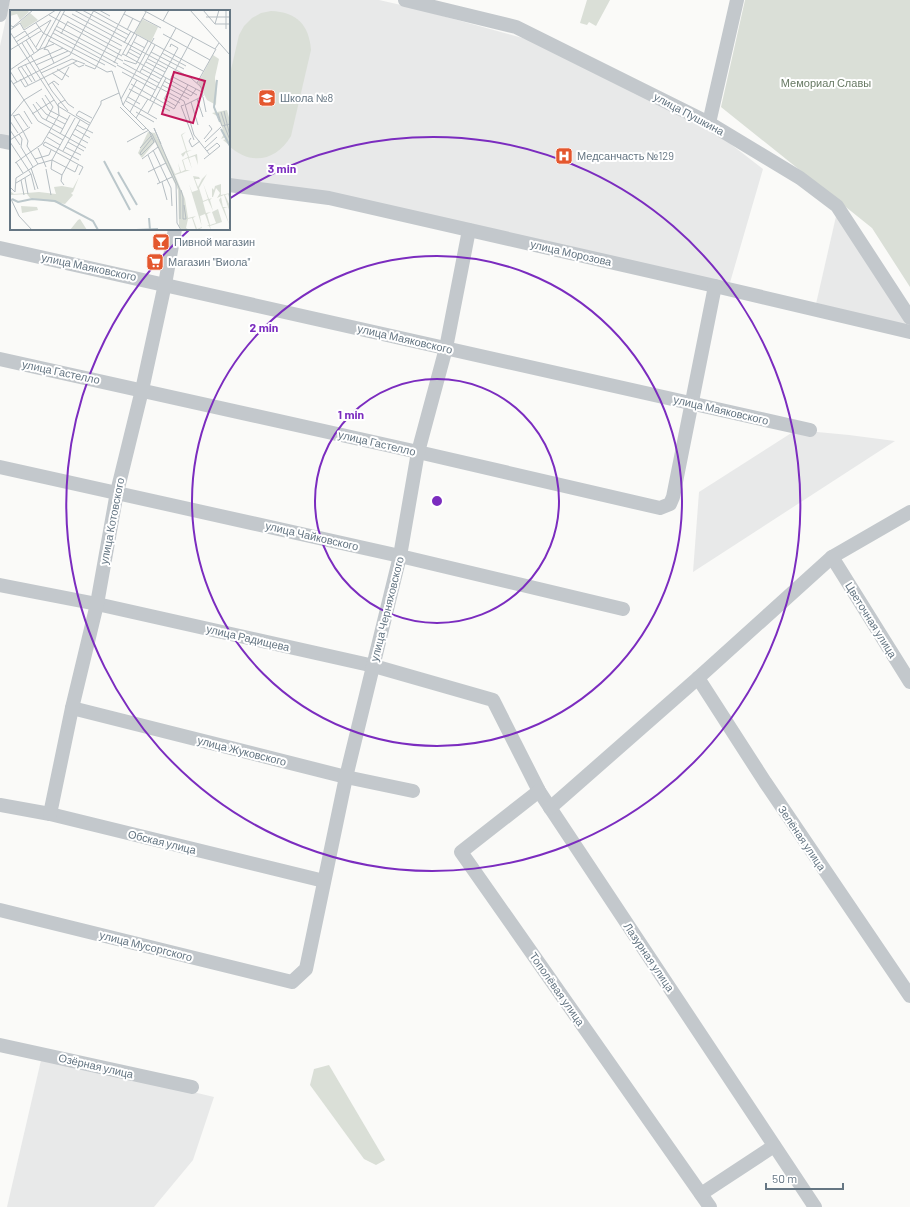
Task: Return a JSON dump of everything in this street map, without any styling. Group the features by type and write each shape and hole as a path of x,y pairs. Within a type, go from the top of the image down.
{"street":[{"path":"0,15 3,0"},
{"name":"улица Пушкина","path":"405,0 516,27 709,123 800,178 837,206 910,318"},
{"path":"709,123 737,0"},
{"path":"0,141 10,143"},
{"name":"улица Морозова","path":"230,185 329,198 910,332"},
{"name":"улица Котовского","path":"50,814 72,708 97,604 117,492 166,284 175,230"},
{"name":"улица Черняховского","path":"292,982 306,969 346,777 400,556 418,452 446,348 469,230"},
{"name":"улица Маяковского","path":"0,248 166,284 810,430"},
{"path":"692,403 715,286"},
{"name":"улица Гастелло","path":"0,359 418,452 660,508 670,504 673,497 692,403"},
{"name":"улица Чайковского","path":"0,467 400,556 623,609"},
{"path":"550,808 698,678 832,557 910,512"},
{"name":"Цветочная улица","path":"832,557 910,682"},
{"name":"улица Радищева","path":"0,585 97,604 374,666 493,700"},
{"name":"Зелёная улица","path":"698,678 765,782 910,996"},
{"name":"Лазурная улица","path":"493,700 539,791 815,1207"},
{"name":"улица Жуковского","path":"72,708 346,777 413,791"},
{"name":"Тополёвая улица","path":"539,791 461,852 710,1207"},
{"name":"Обская улица","path":"0,805 50,814 324,881"},
{"name":"улица Мусоргского","path":"0,910 292,982"},
{"name":"Озёрная улица","path":"0,1045 192,1087"},
{"path":"701,1194 774,1146"}],"shaded area":[{"name":"Медсанчасть №129","path":"10,0 379,0 541,43 664,106 728,142 763,169 729,286 230,184 230,10 10,10 10,137 0,135 0,46"},
{"path":"837,212 893,294 907,327 816,304"},
{"path":"796,430 895,441 693,572 699,492"},
{"path":"42,1056 214,1097 193,1160 154,1207 7,1207"}],"green space":[{"path":"587,0 610,0 596,26 589,22 587,25 580,23"},
{"name":"Мемориал Славы","path":"745,0 910,0 910,287 872,228 721,107"},
{"path":"271,11 280,12 295,17 308,34 311,50 291,136 278,151 263,158 254,158 237,152 230,147 230,74 239,35 244,26 252,18 261,13"},
{"path":"329,1065 385,1160 376,1165 364,1159 310,1085 314,1069"}],"place":[{"name":"Школа №8","path":"267,98"},
{"name":"Медсанчасть №129","path":"564,156"},
{"name":"Пивной магазин","path":"161,242"},
{"name":"Магазин \"Виола\"","path":"155,262"}]}
